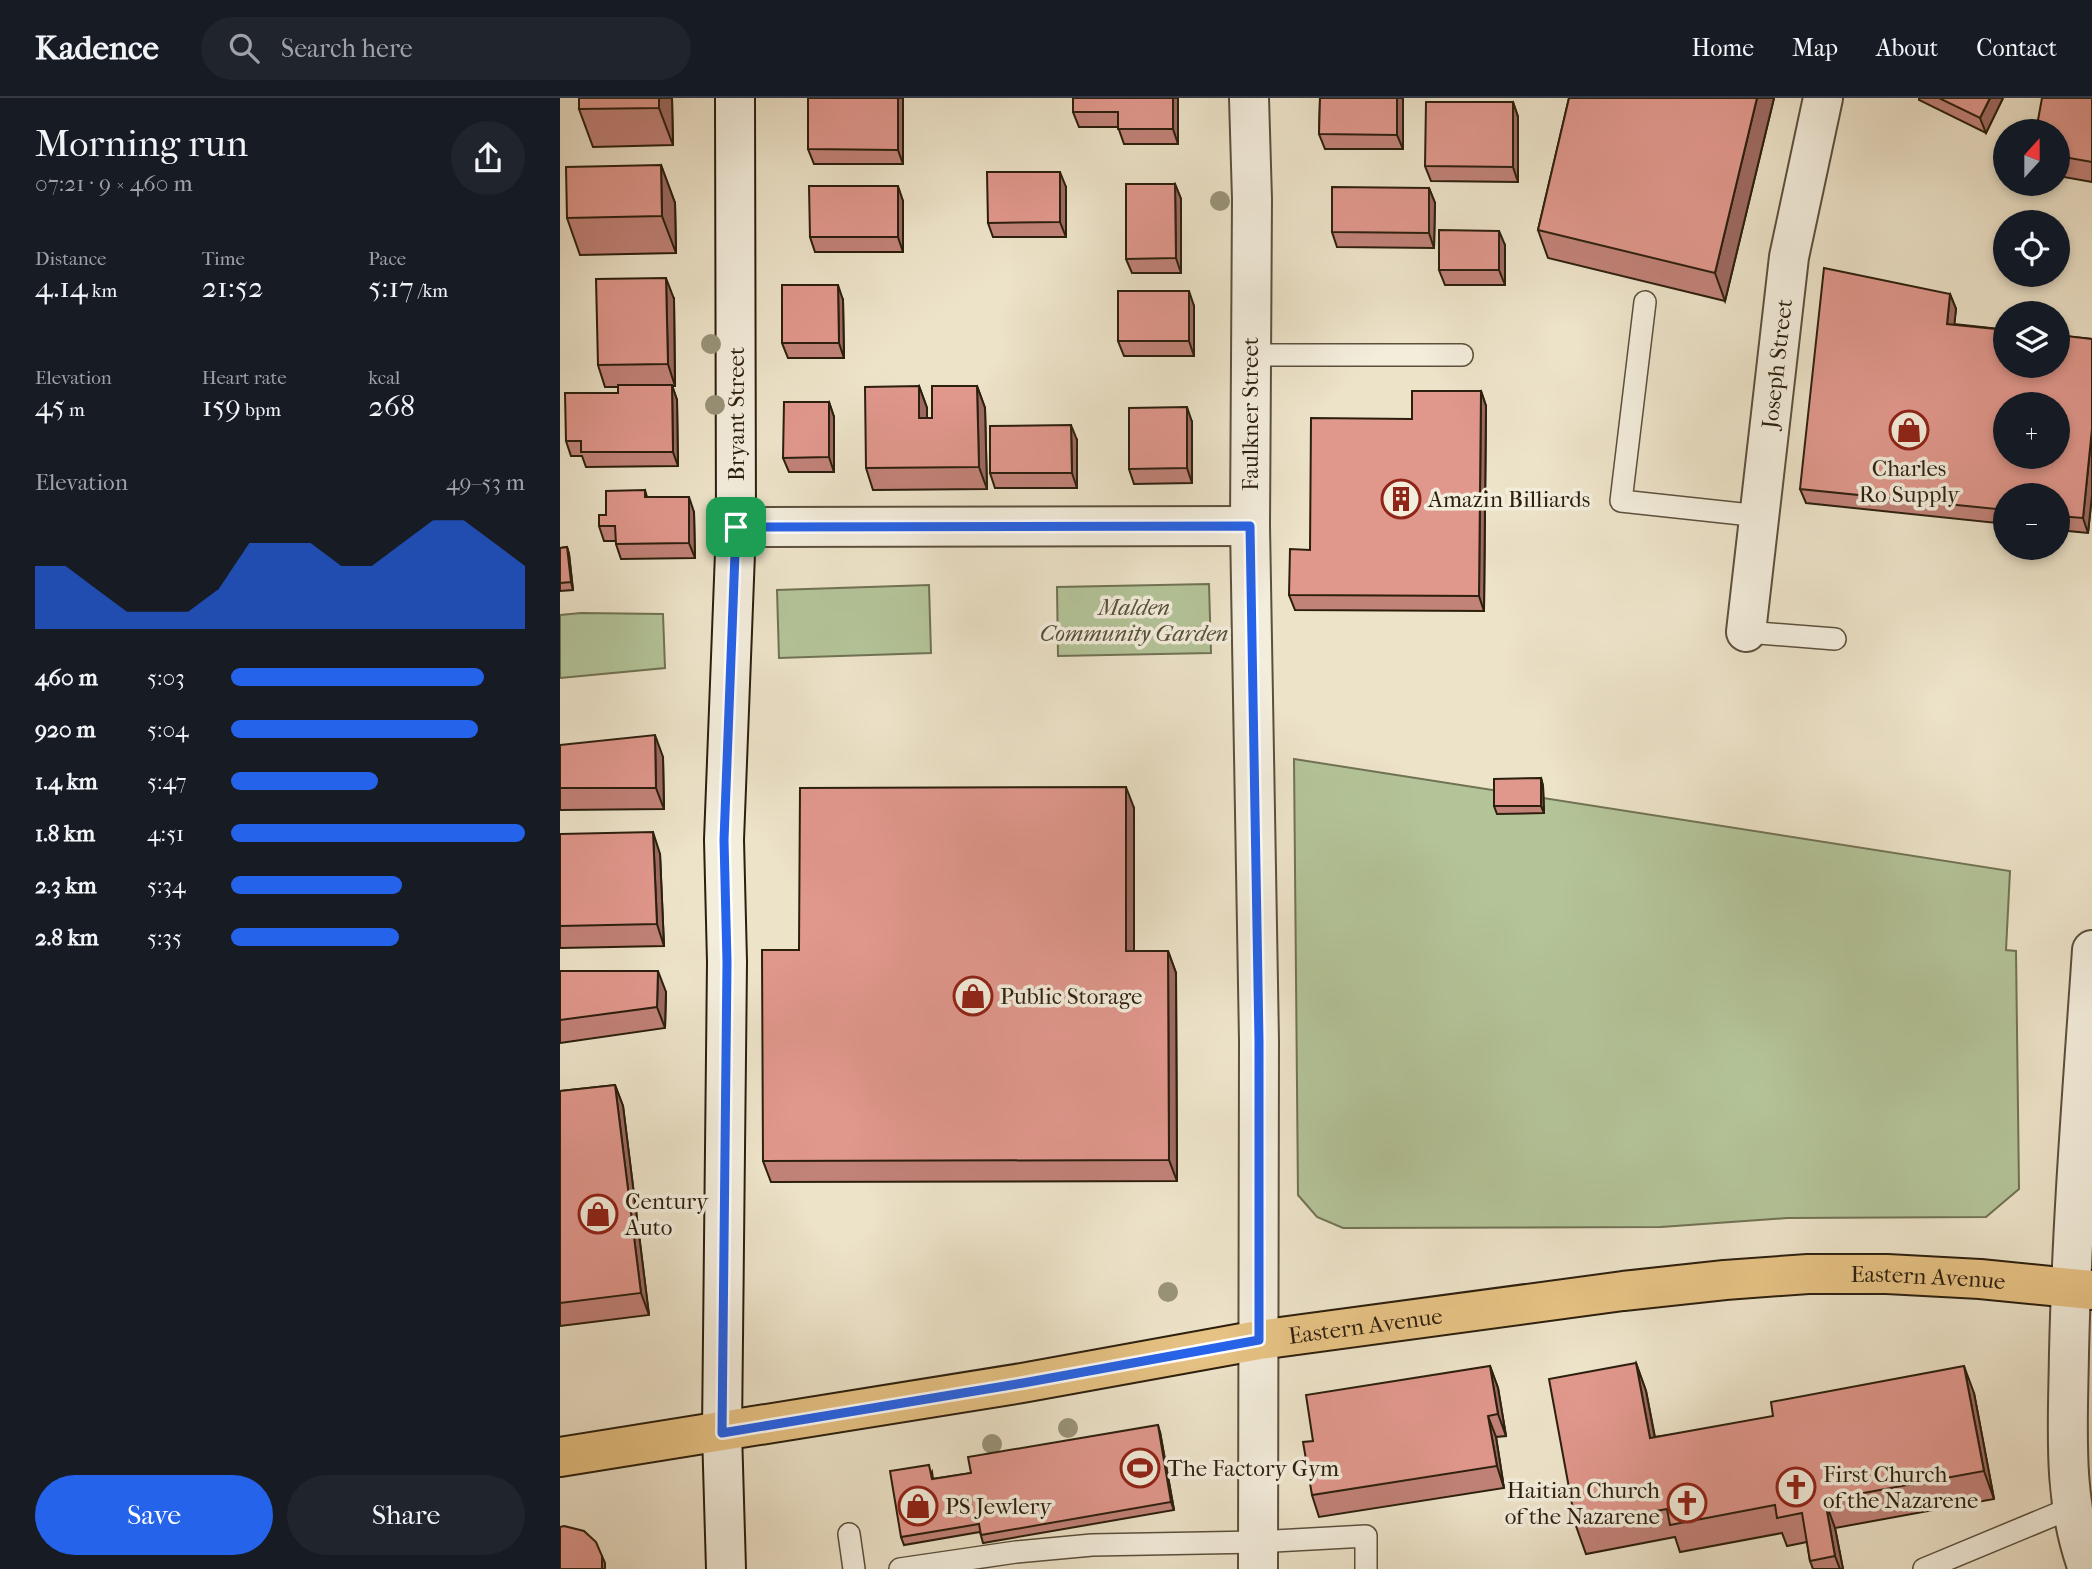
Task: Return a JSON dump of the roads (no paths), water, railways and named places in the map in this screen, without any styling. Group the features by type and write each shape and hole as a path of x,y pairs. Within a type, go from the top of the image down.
{"main road":[{"name":"Eastern Avenue","path":"560,1457 1023,1383 1259,1340 1623,1291 1808,1274 1887,1274 1980,1279 2081,1289"}],"street":[{"name":"Bryant Street","path":"726,1569 722,1433 727,962 724,840 736,527 736,98"},
{"name":"Faulkner Street","path":"1250,98 1250,526 1259,1041 1258,1555"},
{"name":"Joseph Street","path":"1746,632 1789,257 1823,98"},
{"path":"736,527 1250,526"},
{"path":"2088,1569 2071,1508 2068,1455 2081,1289 2092,950"}],"lane":[{"path":"1645,302 1621,501 1759,516"},
{"path":"1251,355 1462,355"},
{"path":"1746,632 1835,639"},
{"path":"1924,1569 2071,1508"},
{"path":"849,1534 854,1569"},
{"path":"900,1569 1016,1552 1092,1545 1258,1555 1366,1536 1366,1569"}],"place":[{"name":"Charles Ro Supply","path":"1909,430"},
{"name":"Amazin Billiards","path":"1401,499"},
{"name":"Public Storage","path":"973,996"},
{"name":"Century Auto","path":"598,1214"},
{"name":"The Factory Gym","path":"1140,1468"},
{"name":"First Church of the Nazarene","path":"1796,1487"},
{"name":"Haitian Church of the Nazarene","path":"1687,1503"},
{"name":"PS Jewlery","path":"918,1506"}],"park label":[{"name":"Malden Community Garden","path":"1134,620"}]}
